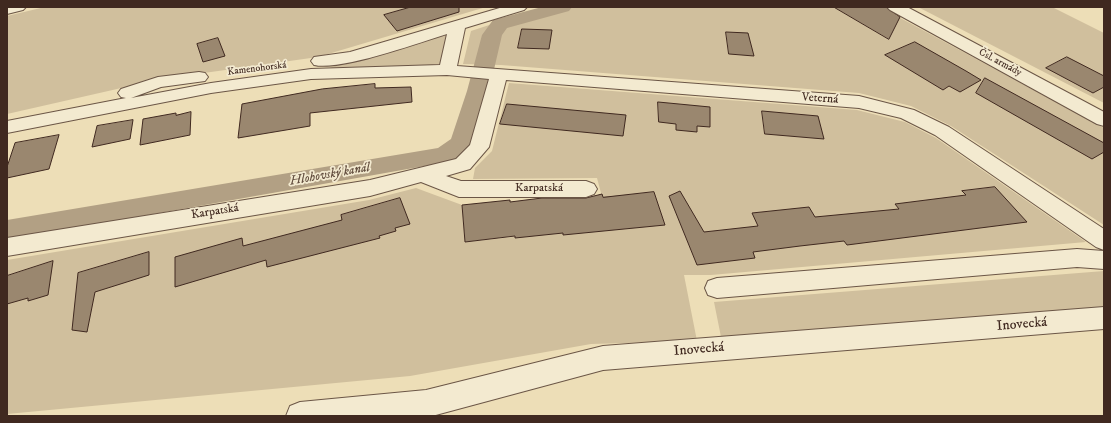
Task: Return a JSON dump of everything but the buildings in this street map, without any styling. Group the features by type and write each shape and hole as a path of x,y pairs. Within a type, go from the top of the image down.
{"street":[{"path":"7,10 18,7"},
{"name":"Kamenohorská","path":"59,117 158,82 352,57 457,27 519,7"},
{"name":"Čsl. armády","path":"895,7 1104,120"},
{"path":"447,70 457,27"},
{"name":"Kamenohorská","path":"7,127 211,88 311,74 447,70 499,74"},
{"name":"Karpatská","path":"7,246 370,188 463,164 479,147 499,74"},
{"name":"Veterná","path":"499,74 859,102 907,114 942,131 1104,240"},
{"name":"Karpatská","path":"423,175 458,189 586,189"},
{"path":"716,288 1077,258 1104,260"},
{"name":"Inovecká","path":"300,416 426,404 603,358 1104,318"}],"shaded area":[{"path":"45,7 486,7 318,57 161,79 7,114 7,16"},
{"path":"544,7 880,7 1104,128 1104,225 951,126 911,106 859,93 501,65 463,64 471,31"},
{"path":"918,7 1052,7 1104,33 1104,103"},
{"path":"457,27 447,70 311,74"},
{"path":"509,83 857,110 905,122 936,138 1086,242 711,275 684,275 697,341 591,344 410,376 7,414 7,260 369,200 416,188 462,205 465,242 610,227 597,178 473,179 475,168 492,151"},
{"path":"1104,271 1104,309 721,337 714,302"}],"waterway":[{"name":"Hlohovský kanál","path":"7,230 445,155 461,143 478,91 492,35 500,24 563,7"}]}
